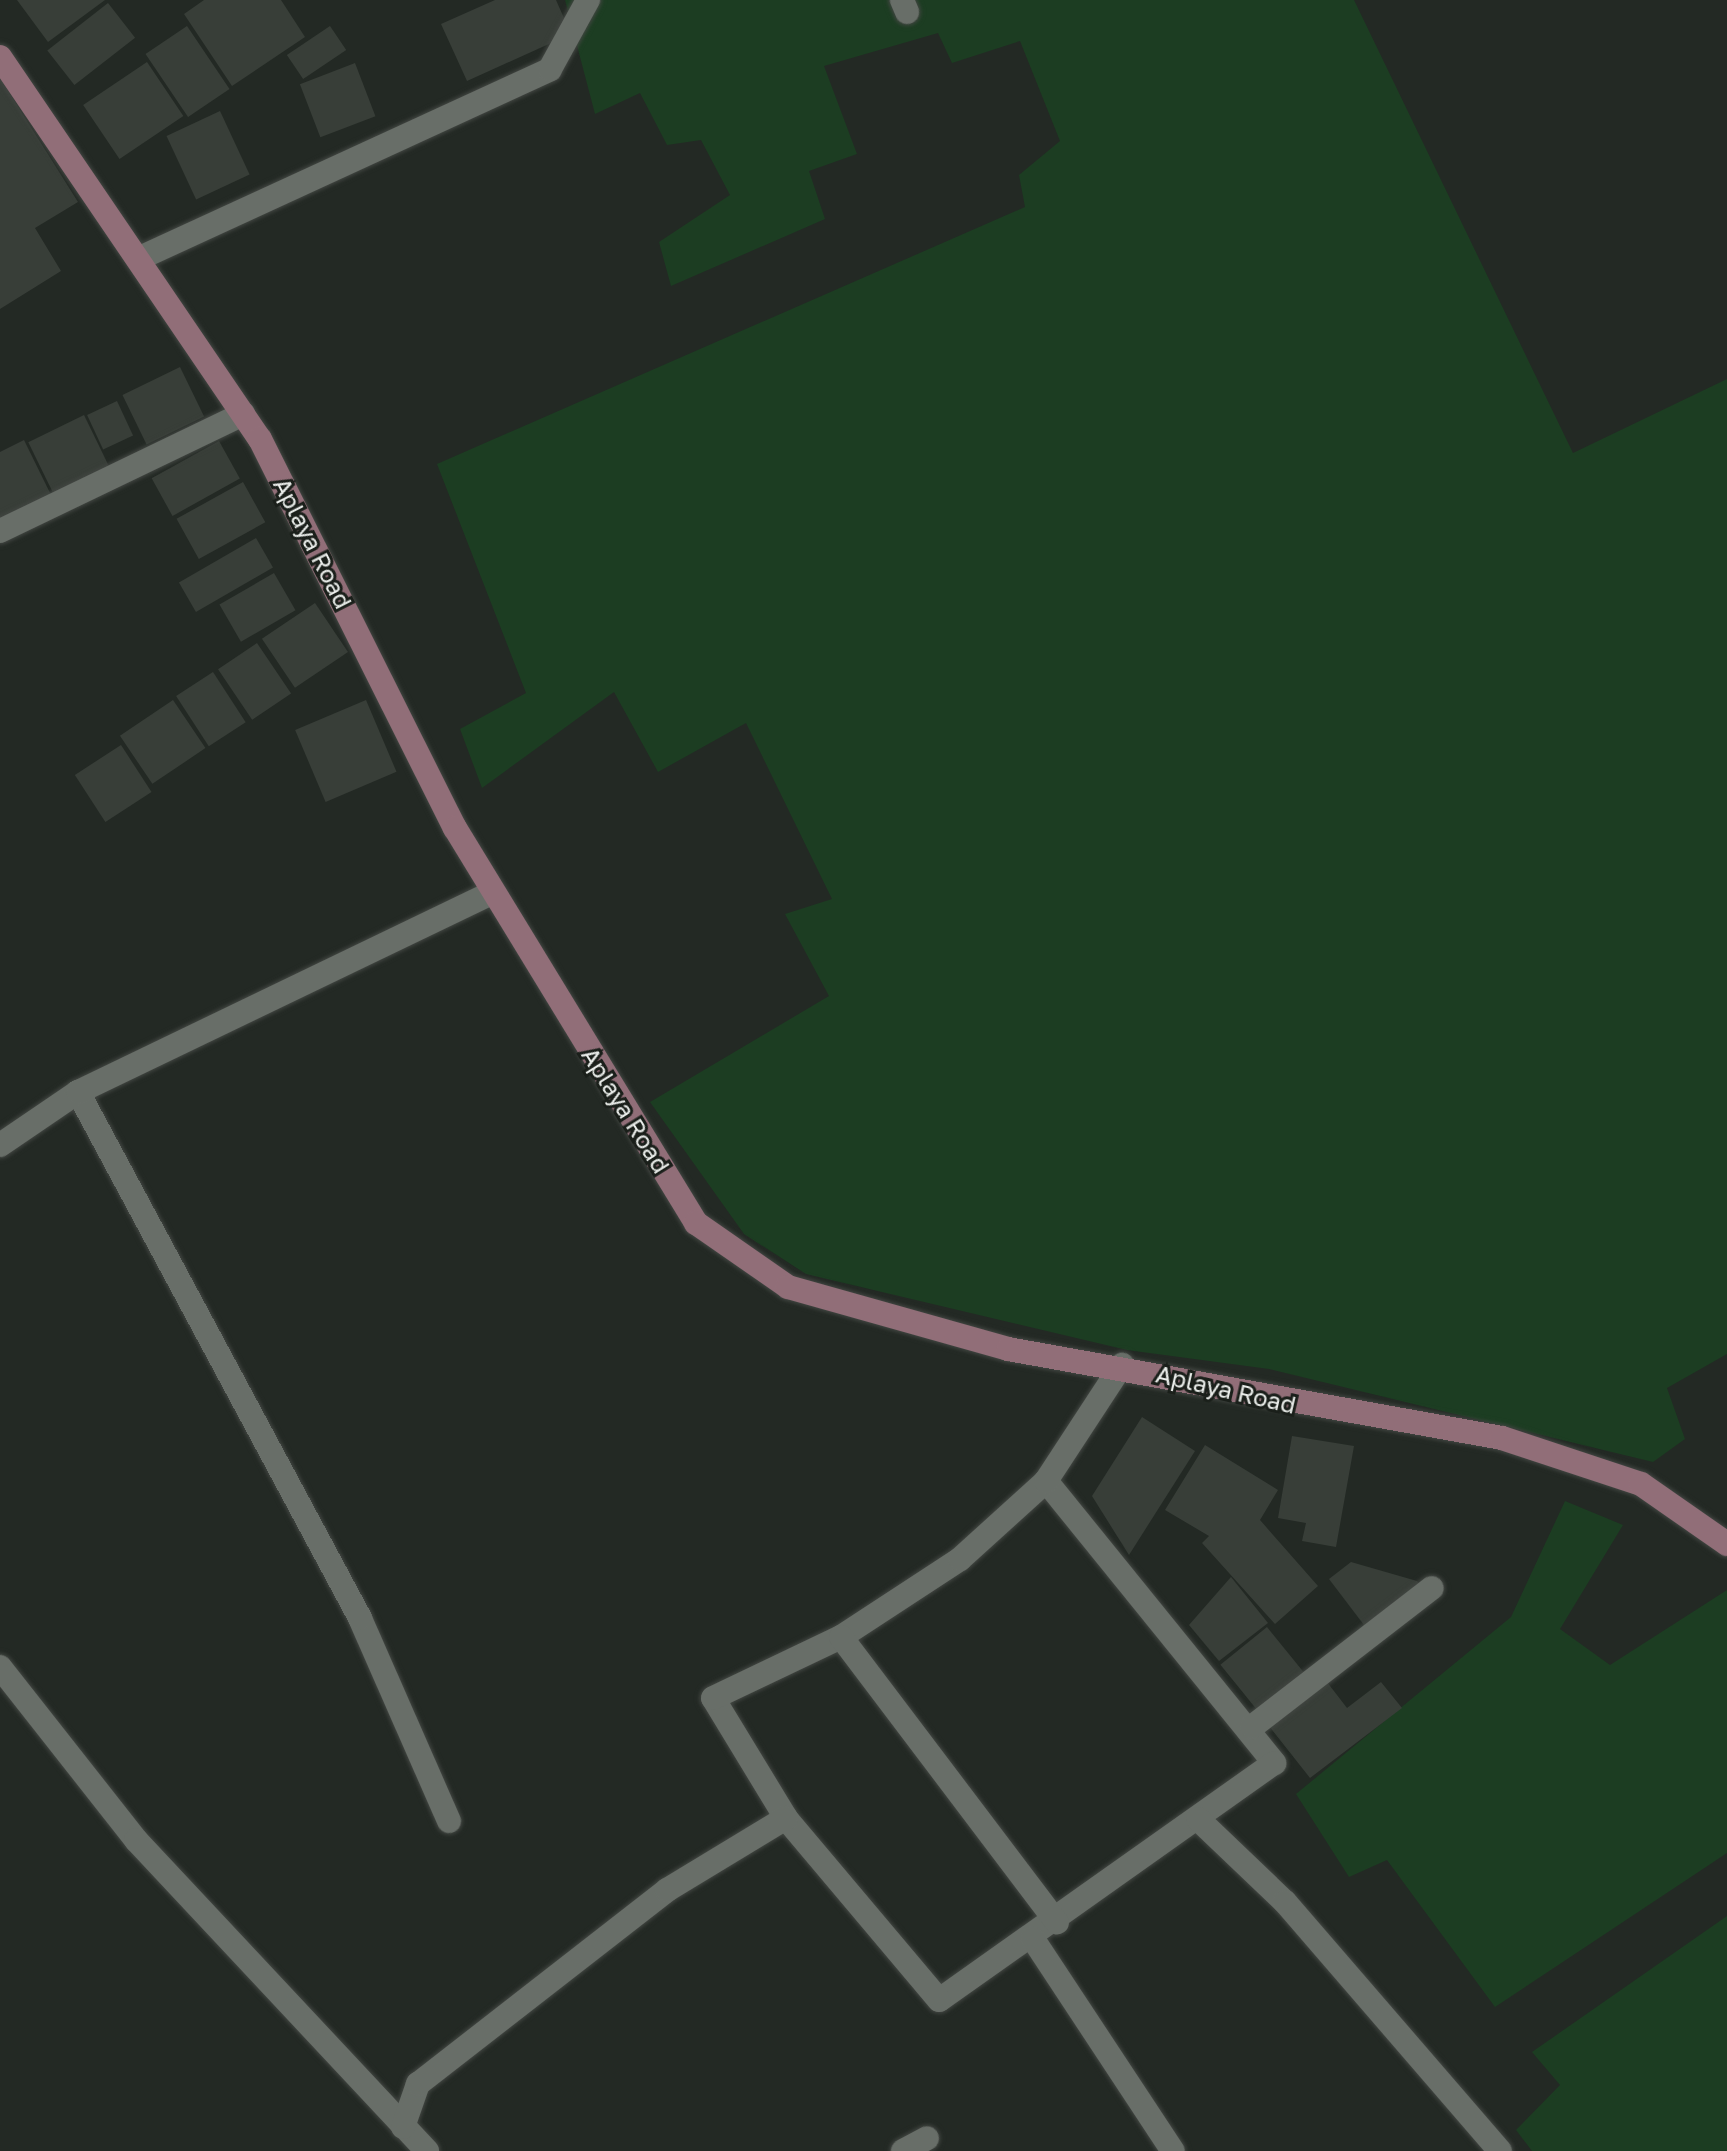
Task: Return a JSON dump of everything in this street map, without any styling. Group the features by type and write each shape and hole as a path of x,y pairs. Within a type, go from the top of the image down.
{"street":[{"path":"140,258 550,69 588,0"},
{"name":"Aplaya Road","path":"0,57 140,258 243,414 491,893 696,1223 788,1287 1008,1349 1122,1365 1299,1406 1502,1438 1641,1484 1727,1544"},
{"path":"0,531 243,414"},
{"path":"0,1145 78,1092 491,893"},
{"path":"78,1092 360,1618 449,1821"},
{"path":"1046,1481 1252,1727 1274,1763 1057,1923 939,2000 786,1818 713,1698 841,1637 960,1559 1046,1481 1122,1365"},
{"path":"1252,1727 1432,1588"},
{"path":"841,1637 1057,1923"},
{"path":"0,1667 136,1840 427,2151"},
{"path":"403,2127 418,2084 667,1890 786,1818"},
{"path":"1198,1819 1285,1902 1500,2151"},
{"path":"1033,1939 1173,2151"},
{"path":"903,2151 927,2138"}],"green space":[{"path":"565,0 1354,0 1573,453 1727,379 1727,1354 1667,1388 1685,1439 1653,1462 1269,1369 1127,1350 806,1274 744,1234 650,1102 829,996 785,914 832,899 746,723 658,772 614,692 482,788 460,729 526,693 437,464 1025,207 1019,175 1060,141 1020,41 952,63 938,33 824,66 857,154 809,171 825,219 671,286 659,242 730,195 701,140 667,145 640,93 595,114"},
{"path":"1565,1501 1623,1525 1560,1629 1610,1665 1727,1590 1727,1853 1495,2007 1387,1860 1349,1877 1296,1794 1511,1617"},
{"path":"1727,1916 1727,2151 1532,2151 1516,2130 1560,2085 1532,2052"}],"building":[{"path":"17,0 105,0 48,42"},
{"path":"204,0 281,0 305,37 232,86 184,14"},
{"path":"495,0 556,0 571,34 467,81 441,24"},
{"path":"108,3 135,38 74,85 47,50"},
{"path":"187,26 229,89 188,117 146,54"},
{"path":"330,26 346,50 303,79 287,55"},
{"path":"147,62 183,116 120,159 83,105"},
{"path":"355,63 375,116 320,137 300,84"},
{"path":"0,78 78,202 35,228 61,271 0,309"},
{"path":"220,111 250,174 196,199 167,136"},
{"path":"180,367 204,416 147,444 122,395"},
{"path":"117,401 133,435 103,449 87,415"},
{"path":"84,415 110,469 55,496 28,442"},
{"path":"24,440 51,495 0,520 0,452"},
{"path":"219,441 240,479 173,516 152,478"},
{"path":"243,482 265,522 199,559 177,519"},
{"path":"256,538 273,567 196,612 179,582"},
{"path":"274,573 296,610 241,642 219,604"},
{"path":"315,603 348,652 295,688 262,639"},
{"path":"257,643 291,694 252,720 218,669"},
{"path":"213,672 246,722 209,746 176,696"},
{"path":"173,700 205,748 152,784 120,736"},
{"path":"366,700 396,772 326,802 295,730"},
{"path":"121,745 151,792 105,822 75,775"},
{"path":"1142,1417 1195,1451 1129,1555 1092,1496"},
{"path":"1292,1436 1354,1446 1336,1547 1302,1541 1306,1523 1278,1518"},
{"path":"1205,1445 1278,1490 1260,1520 1318,1586 1275,1624 1202,1543 1209,1536 1165,1510"},
{"path":"1351,1562 1417,1581 1423,1588 1367,1629 1329,1579"},
{"path":"1231,1577 1268,1623 1219,1661 1189,1625"},
{"path":"1267,1627 1304,1672 1257,1710 1220,1665"},
{"path":"1327,1682 1347,1708 1381,1682 1402,1708 1310,1778 1269,1726"}]}
